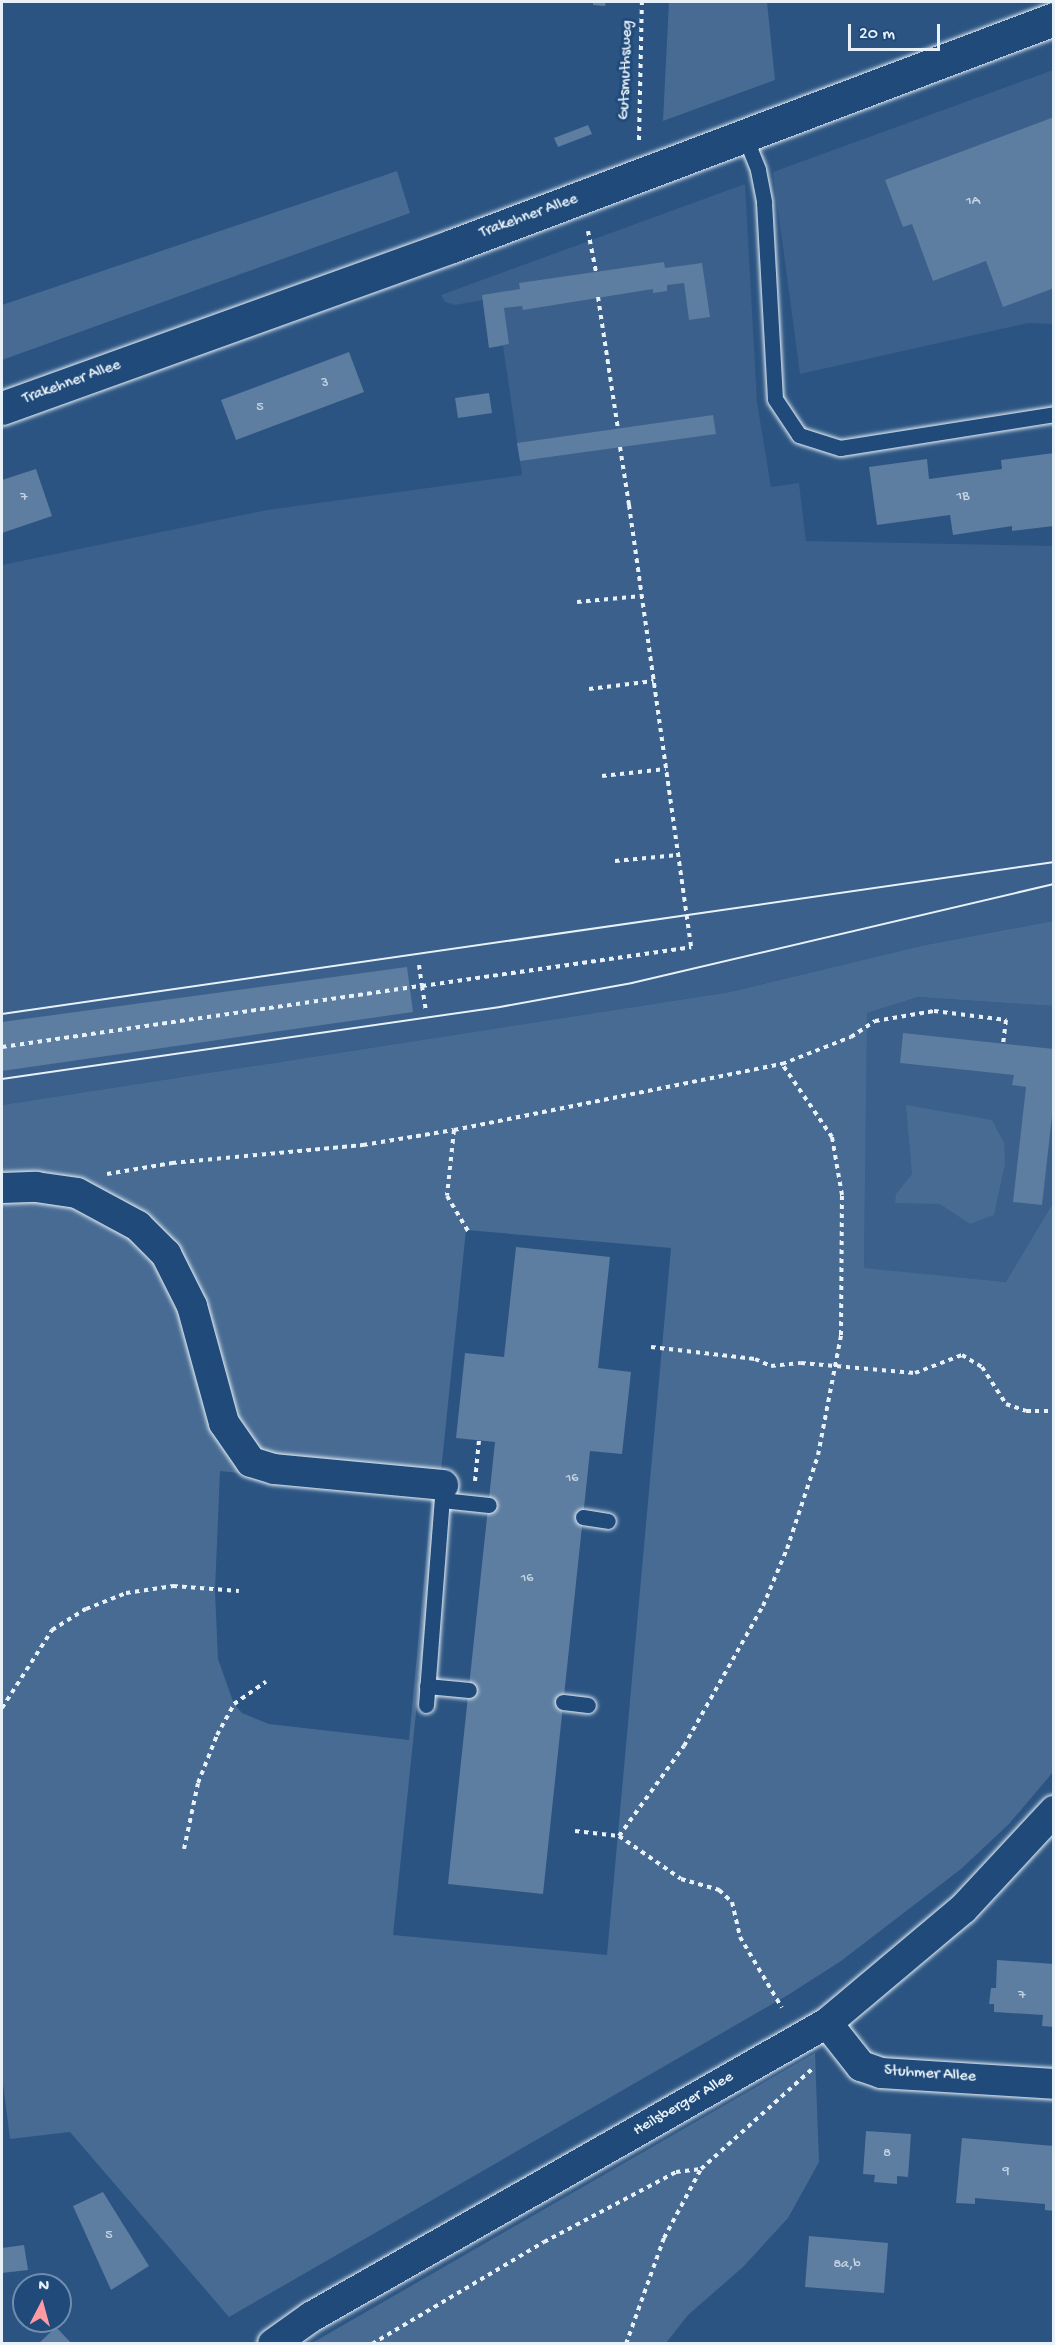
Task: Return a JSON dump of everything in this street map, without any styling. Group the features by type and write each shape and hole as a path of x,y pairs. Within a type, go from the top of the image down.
{"main road":[{"name":"Trakehner Allee","path":"2,408 745,137 1053,19"}],"street":[{"path":"2,1188 36,1187 77,1194 138,1226 166,1254 192,1306 224,1423 251,1462 274,1470 443,1493"},
{"name":"Heilsberger Allee","path":"273,2343 310,2317 827,2023 963,1909 1053,1811"},
{"name":"Stuhmer Allee","path":"827,2023 861,2066 881,2073 1053,2084"}],"lane":[{"path":"745,137 758,170 764,202 775,399 799,435 840,448 1053,414"},
{"path":"426,1705 443,1493 489,1505"},
{"path":"583,1517 608,1521"},
{"path":"427,1686 469,1690"},
{"path":"563,1702 588,1705"}],"path":[{"name":"Gutsmuthsweg","path":"639,140 642,2"},
{"path":"588,231 596,272"},
{"path":"598,297 618,429"},
{"path":"2,1047 691,947 620,447"},
{"path":"577,602 642,596"},
{"path":"589,689 654,681"},
{"path":"602,776 666,769"},
{"path":"615,861 678,855"},
{"path":"419,965 426,1010"},
{"path":"77,1194 93,1178 116,1171 363,1145 454,1130 782,1064 851,1037 875,1021 934,1011 1006,1020 1003,1044"},
{"path":"619,1836 684,1746 763,1606 805,1501 838,1369 843,1305 842,1195 832,1137 782,1064"},
{"path":"454,1130 447,1196 468,1231"},
{"path":"651,1347 755,1359 771,1366 801,1363 838,1369 915,1373 962,1355 982,1367 1006,1404 1026,1411 1053,1411"},
{"path":"2,1708 52,1630 86,1609 126,1593 173,1586 239,1592"},
{"path":"184,1849 198,1783 217,1735 234,1704 266,1682"},
{"path":"575,1831 619,1836 681,1880 719,1890 732,1902 740,1937 782,2008"},
{"path":"626,2343 664,2238 701,2169 818,2064"},
{"path":"372,2343 544,2242 676,2172 701,2169"}],"shaded area":[{"path":"669,2 767,2 775,80 663,121"},
{"path":"1053,70 1053,324 1028,323 800,374 773,172"},
{"path":"397,171 410,213 2,360 2,305"},
{"path":"745,184 757,402 771,487 799,483 806,541 1053,546 1053,921 925,945 730,992 2,1105 2,565 267,510 522,475 503,346 489,348 483,300 455,305 445,302 441,295"},
{"path":"1053,921 1053,1006 918,997 867,1013 864,1268 1006,1282 1053,1203 1053,1772 1009,1824 961,1869 841,1961 788,1995 229,2317 70,2132 10,2139 2,2075 2,1105 730,992 925,945","holes":["466,1230 671,1248 607,1955 393,1935","220,1471 432,1493 409,1740 269,1724 242,1713 234,1704 218,1659 215,1591"]},
{"path":"918,997 1053,1006 1053,1203 1007,1282 864,1269 866,1013"},
{"path":"906,1105 992,1120 1004,1143 1005,1164 994,1215 970,1224 940,1204 895,1203 896,1194 912,1174"},
{"path":"815,2053 819,2162 788,2218 743,2267 688,2315 666,2343 312,2343"}],"building":[{"path":"593,2 606,2 605,6 593,5"},
{"path":"1054,117 1054,288 1003,307 986,261 933,281 912,224 903,227 885,180"},
{"path":"588,125 592,134 558,147 554,138"},
{"path":"664,262 665,268 702,263 710,317 689,320 684,283 667,285 667,291 653,293 653,289 523,310 522,306 504,308 509,344 489,348 482,295 520,289 519,283"},
{"path":"349,352 364,392 236,440 221,400"},
{"path":"489,393 492,413 458,418 455,398"},
{"path":"713,415 716,434 520,461 517,443"},
{"path":"1054,453 1054,526 1012,531 1012,526 953,535 950,515 877,525 869,467 927,459 929,479 1002,469 1001,460"},
{"path":"36,469 52,516 2,533 2,480"},
{"path":"407,967 413,1012 2,1071 2,1022"},
{"path":"903,1033 1054,1049 1054,1098 1042,1205 1013,1202 1026,1087 1012,1085 1014,1075 900,1063"},
{"path":"516,1247 610,1257 598,1368 631,1372 622,1454 590,1451 543,1894 448,1884 495,1442 456,1438 465,1353 504,1357"},
{"path":"997,1960 1054,1964 1054,2027 1042,2026 1043,2015 994,2012 994,2004 989,2004 991,1988 996,1988"},
{"path":"866,2131 911,2134 908,2177 897,2176 897,2184 874,2182 875,2175 863,2174"},
{"path":"962,2138 1054,2146 1054,2211 1045,2210 1045,2204 975,2198 975,2204 956,2203"},
{"path":"103,2192 149,2266 111,2290 73,2206"},
{"path":"809,2236 888,2243 884,2293 805,2287"},
{"path":"24,2245 28,2270 2,2273 2,2248"},
{"path":"50,2333 62,2333 72,2344 38,2344"}],"tram line":[{"path":"2,1014 1054,862"},
{"path":"2,1079 500,1007 632,983 1054,884"}]}
